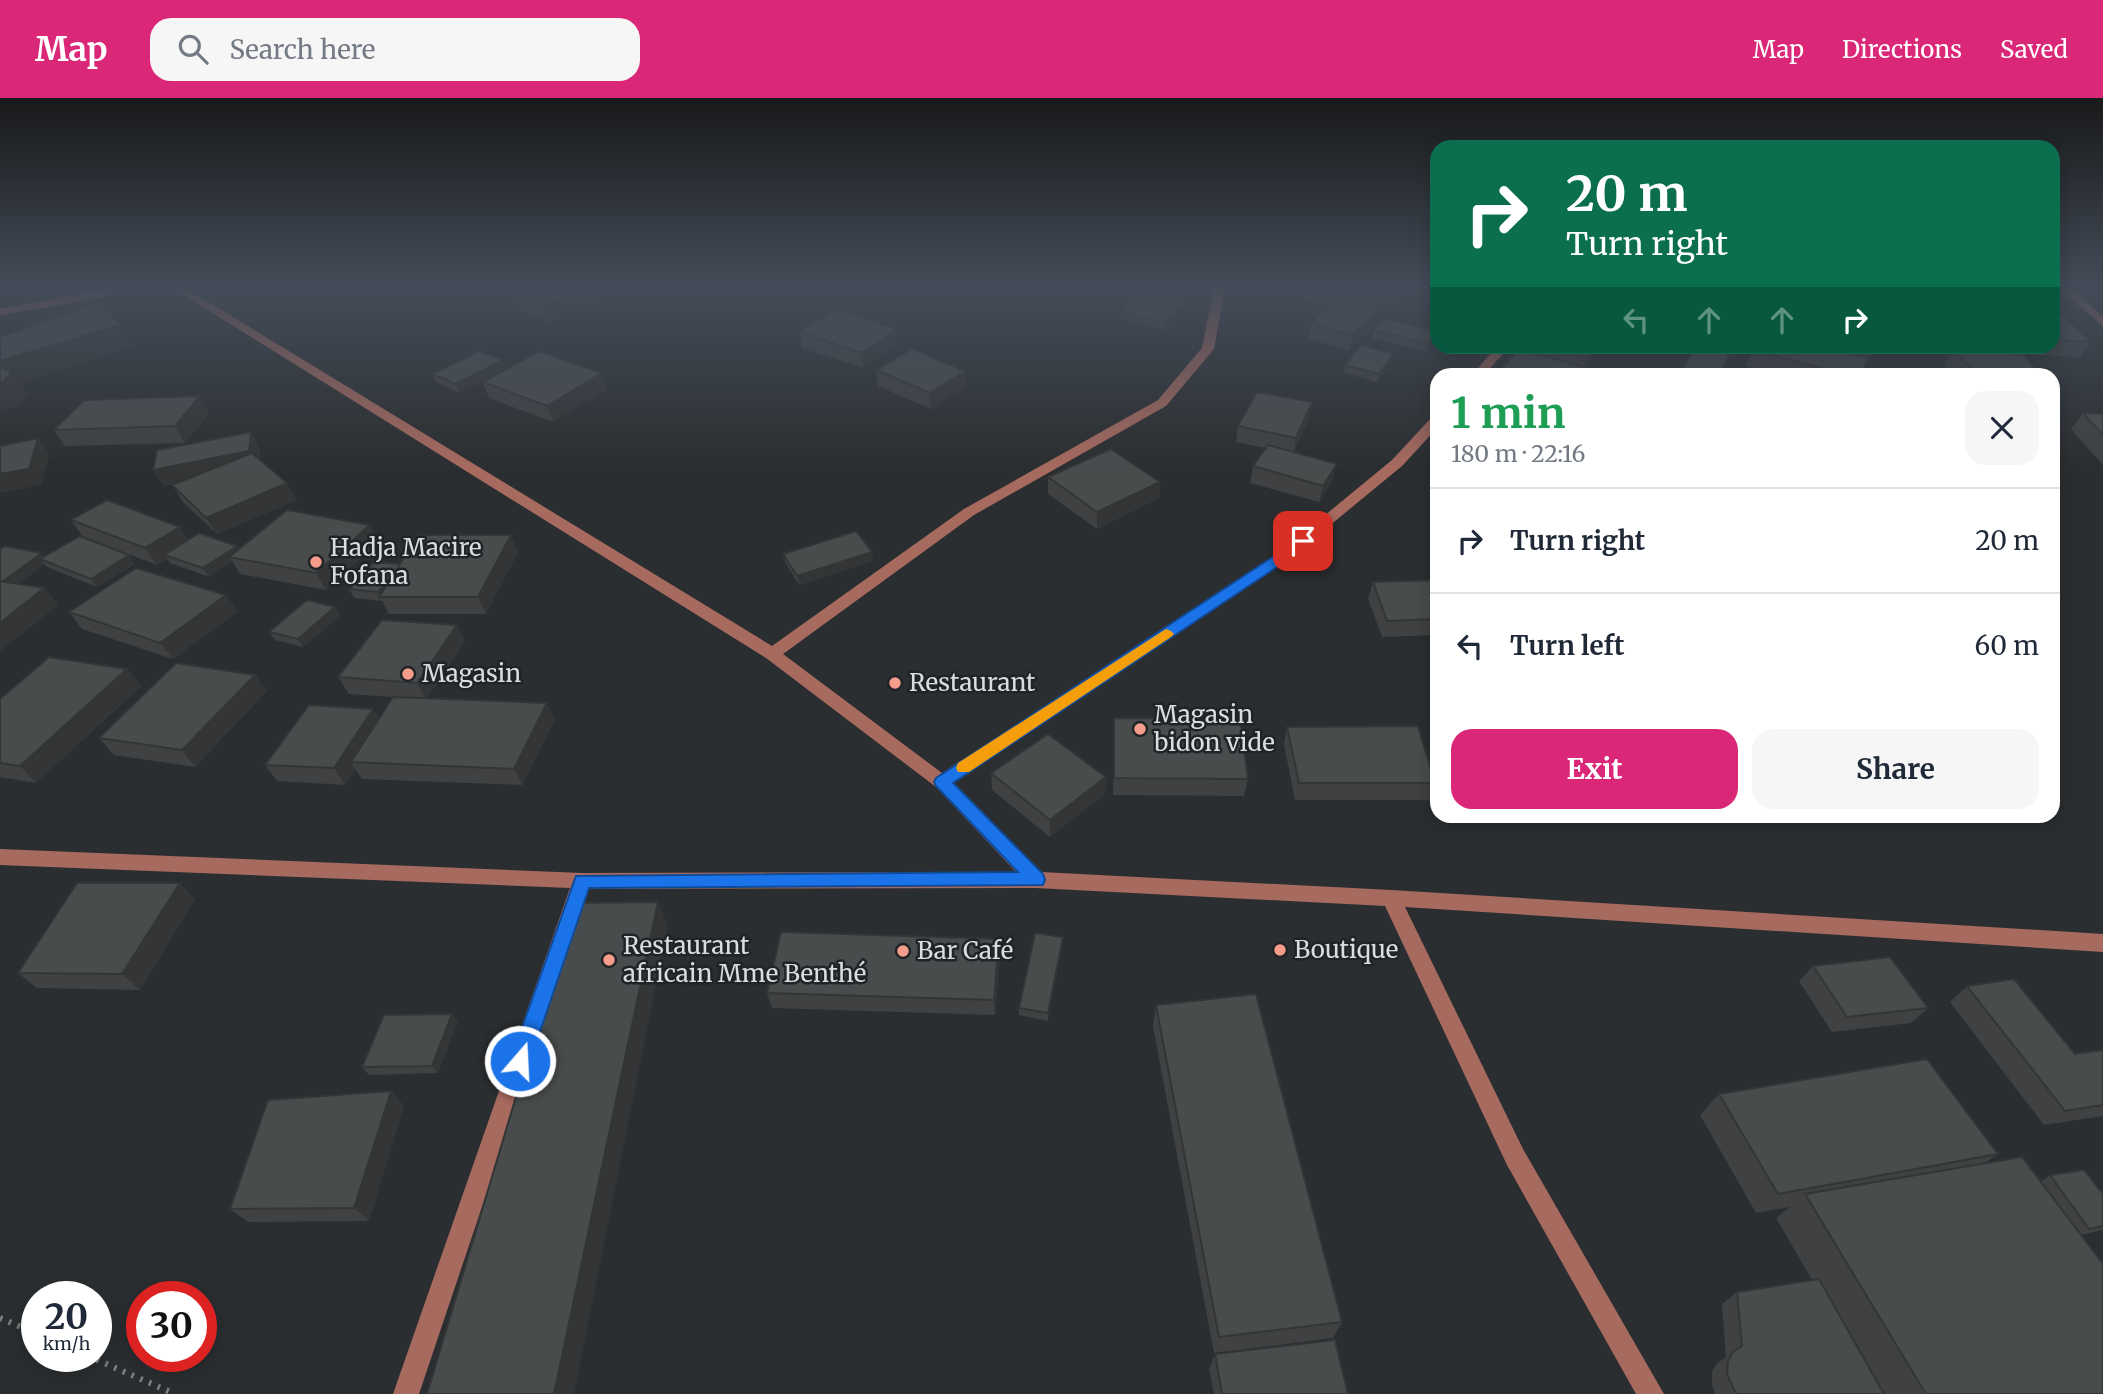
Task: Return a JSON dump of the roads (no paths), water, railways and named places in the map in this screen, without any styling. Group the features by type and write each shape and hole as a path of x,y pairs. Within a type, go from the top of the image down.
{"street":[{"path":"274,347 772,653 942,782 1036,880"},
{"path":"772,653 969,512 1162,403 1208,347"},
{"path":"1484,368 1497,354"},
{"path":"942,782 1284,556 1396,463 1430,427"},
{"path":"0,856 582,881 1036,880 1391,898 2103,943"},
{"path":"406,1394 582,881"},
{"path":"1391,898 1515,1157 1651,1394"}],"place":[{"name":"Hadja Macire Fofana","path":"316,562"},
{"name":"Magasin","path":"408,674"},
{"name":"Restaurant","path":"895,683"},
{"name":"Magasin bidon vide","path":"1140,729"},
{"name":"Boutique","path":"1280,950"},
{"name":"Bar Café","path":"903,951"},
{"name":"Restaurant africain Mme Benthé","path":"609,960"}]}
